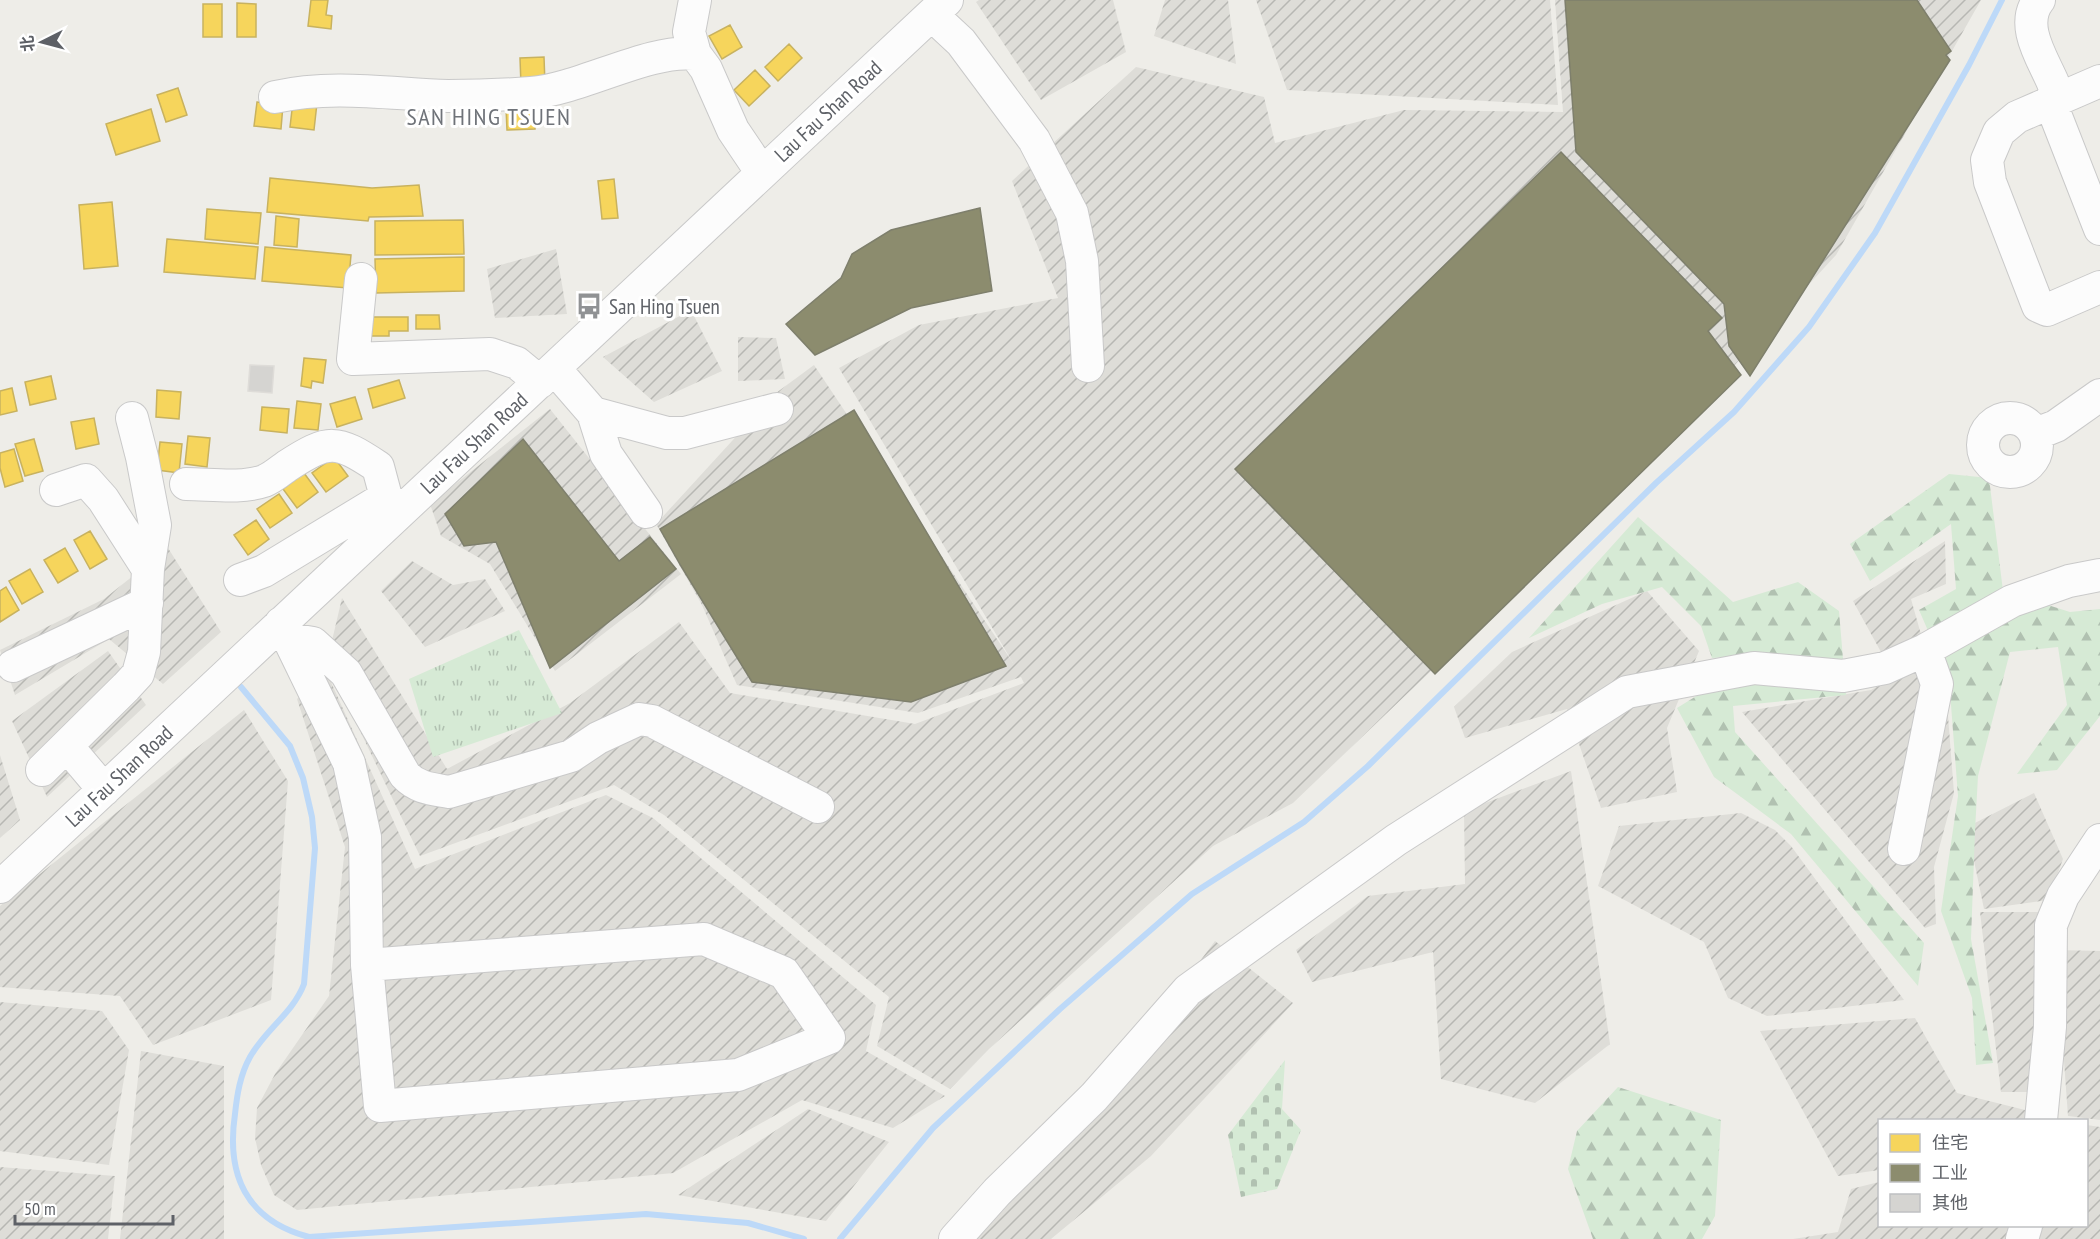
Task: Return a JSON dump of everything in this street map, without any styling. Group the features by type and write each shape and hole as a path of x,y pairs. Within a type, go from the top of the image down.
{"street":[{"path":"694,0 689,32 695,54 706,69 733,130 762,173"},
{"path":"2039,0 2032,18 2033,33 2100,229"},
{"path":"939,7 961,42 1034,140 1072,213 1082,261 1088,366"},
{"name":"Lau Fau Shan Road","path":"5,875 285,631 393,504 547,375 939,7"},
{"path":"275,97 301,91 348,89 449,96 533,93 671,54 695,54"},
{"path":"2100,81 2052,92 1999,132 1987,160 1990,182 2038,306 2047,310 2100,287"},
{"path":"361,279 350,368 489,354 547,375 594,413 667,433 685,433 777,409"},
{"path":"2036,435 2056,426 2100,395"},
{"path":"594,413 606,454 646,512"},
{"path":"42,770 138,674 144,651 148,569 155,525 132,418"},
{"path":"186,484 245,484 265,480 302,456 327,444 336,444 355,452 378,467 393,504 264,571 240,580"},
{"path":"57,490 86,480 104,499 148,569"},
{"path":"955,1239 997,1192 1094,1096 1188,990 1396,840 1627,692 1754,668 1843,676 1885,668 1925,650 2012,601 2069,581 2100,575"},
{"path":"13,666 147,603"},
{"path":"285,631 313,643 346,673 405,775 413,784 449,792 571,756 598,738 639,719 652,721 818,807"},
{"path":"285,631 349,763 365,837 367,965 380,1106 738,1075 829,1038 784,973 704,939 367,965"},
{"path":"1904,849 1937,684 1925,650"},
{"path":"67,746 104,790"},
{"path":"2041,1119 2050,1027 2051,925 2063,896 2100,840"}],"shaded area":[{"path":"979,0 1113,0 1126,52 1041,100 976,2"},
{"path":"1165,0 1228,0 1236,64 1154,36"},
{"path":"1256,0 1550,0 1558,105 1287,90"},
{"path":"1555,0 1981,0 1836,255 1617,493 1293,803 1213,846 989,1049 950,1089 877,1046 889,997 664,815 614,785 420,856 327,662 342,598 447,769 570,703 679,622 730,693 915,724 1024,683 1021,677 918,713 737,685 702,605 656,524 776,393 814,365 1013,663 839,368 919,325 1058,298 1012,181 1136,67 1264,97 1275,143 1404,110 1563,112"},
{"path":"556,249 567,314 495,318 487,269"},
{"path":"691,310 722,371 654,402 603,357"},
{"path":"738,337 776,338 785,379 738,381"},
{"path":"550,409 681,574 555,671 490,564 441,536 430,504"},
{"path":"1945,541 1946,584 1911,599 1922,638 1881,652 1853,601"},
{"path":"168,548 221,632 163,684 109,639 15,695 0,650 104,599"},
{"path":"412,561 453,585 485,579 505,611 425,647 381,591"},
{"path":"1647,591 1699,651 1667,728 1677,792 1601,808 1567,709 1465,738 1454,707 1512,652"},
{"path":"108,651 146,705 47,797 12,721"},
{"path":"1933,656 1946,690 1954,793 1934,867 1936,924 1925,928 1742,712 1871,690"},
{"path":"326,671 415,869 606,795 653,818 876,1005 866,1051 945,1096 893,1128 802,1100 673,1173 297,1210 274,1195 261,1165 255,1138 257,1108 275,1074 329,996 345,847 297,699"},
{"path":"244,710 288,781 271,1000 153,1045 120,996 0,987 0,906"},
{"path":"0,755 20,820 0,838"},
{"path":"1571,771 1610,1044 1535,1103 1441,1079 1433,952 1312,982 1296,950 1368,896 1465,884 1464,811"},
{"path":"2034,793 2063,859 2048,900 1984,909 1967,827"},
{"path":"1741,813 1775,830 1791,846 1904,1000 1767,1016 1728,998 1704,942 1598,886 1619,826"},
{"path":"1980,912 2041,912 2035,1092 2001,1092"},
{"path":"1215,941 1293,1003 1151,1156 1051,1239 977,1239 1102,1092"},
{"path":"2056,950 2100,951 2100,1120 2068,1116"},
{"path":"0,1002 102,1011 129,1050 109,1165 0,1151"},
{"path":"1915,1018 1957,1093 2029,1111 2029,1119 1878,1119 1878,1170 1838,1176 1760,1031"},
{"path":"141,1051 224,1066 224,1239 120,1239"},
{"path":"808,1109 889,1142 826,1221 678,1195"},
{"path":"2088,1125 2100,1127 2100,1239 2039,1239 2040,1227 2088,1227"},
{"path":"0,1167 115,1176 108,1239 0,1239"},
{"path":"1878,1182 1878,1227 2017,1227 2012,1239 1793,1239 1838,1232 1851,1189"}],"green space":[{"path":"1949,474 1989,478 2003,591 2070,612 2100,609 2100,716 2057,770 2017,774 2067,705 2058,647 2010,652 1978,776 1971,939 1993,1063 1976,1065 1972,998 1941,911 1958,796 1949,679 1919,610 1956,589 1951,524 1870,581 1850,544"},
{"path":"1638,517 1733,602 1798,582 1839,611 1846,695 1733,706 1735,732 1924,943 1918,986 1791,834 1714,777 1677,708 1764,654 1712,658 1701,626 1662,587 1602,604 1529,638"},
{"path":"519,630 562,713 433,757 409,679"},
{"path":"1285,1060 1282,1109 1301,1130 1277,1189 1241,1197 1228,1135"},
{"path":"1618,1087 1721,1120 1715,1216 1702,1239 1593,1239 1568,1169 1577,1131"}],"building: 住宅":[{"path":"311,0 328,0 326,15 332,16 331,29 308,26"},
{"path":"237,3 256,4 256,37 237,37"},
{"path":"203,4 222,4 222,37 203,37"},
{"path":"730,25 742,47 722,59 709,36"},
{"path":"789,44 802,58 778,81 765,67"},
{"path":"544,57 545,84 521,85 520,58"},
{"path":"755,70 770,86 749,106 734,90"},
{"path":"178,88 187,115 166,122 157,95"},
{"path":"293,101 317,103 314,130 290,127"},
{"path":"257,102 283,105 281,129 254,126"},
{"path":"534,107 535,129 507,130 506,108"},
{"path":"151,109 160,141 116,155 106,124"},
{"path":"270,178 372,188 419,185 423,216 369,217 368,221 267,212"},
{"path":"614,179 618,218 602,219 598,181"},
{"path":"112,202 118,266 84,269 79,205"},
{"path":"207,209 261,213 258,244 205,239"},
{"path":"276,216 299,219 297,247 274,245"},
{"path":"463,220 464,254 375,255 375,221"},
{"path":"167,239 258,247 255,279 164,272"},
{"path":"265,247 351,255 348,288 262,281"},
{"path":"464,257 464,291 376,293 375,259"},
{"path":"416,315 439,315 440,329 416,329"},
{"path":"370,317 408,317 408,331 389,331 389,336 370,336"},
{"path":"304,358 326,360 323,383 312,381 311,388 301,386"},
{"path":"51,376 56,399 30,405 25,382"},
{"path":"399,380 405,398 373,408 368,389"},
{"path":"12,388 17,411 0,415 0,391"},
{"path":"157,390 181,392 179,419 156,417"},
{"path":"355,397 362,419 337,427 330,404"},
{"path":"297,401 321,404 318,430 294,428"},
{"path":"262,407 289,409 287,433 260,430"},
{"path":"94,418 99,444 76,449 71,422"},
{"path":"188,436 210,438 207,467 185,464"},
{"path":"34,439 43,471 25,476 15,444"},
{"path":"160,442 182,444 179,473 157,470"},
{"path":"14,449 23,481 5,487 0,468 0,453"},
{"path":"334,457 348,476 326,492 312,473"},
{"path":"304,473 318,492 297,508 283,489"},
{"path":"279,494 292,513 270,528 257,509"},
{"path":"256,520 269,539 248,555 234,535"},
{"path":"90,531 107,559 90,569 74,540"},
{"path":"65,548 78,571 58,583 44,560"},
{"path":"30,569 43,592 22,604 9,581"},
{"path":"6,587 19,610 0,622 0,591"}],"building: 工业":[{"path":"1565,0 1917,0 1951,51 1946,55 1950,60 1750,376 1729,346 1724,304 1576,152"},
{"path":"1561,152 1722,318 1708,331 1741,375 1435,674 1235,469"},
{"path":"980,208 992,291 911,308 815,355 786,324 841,278 852,254 891,230"},
{"path":"854,410 1006,666 911,702 752,682 681,566 660,529"},
{"path":"523,439 619,561 650,537 676,569 550,668 496,542 464,546 445,514"}],"building: 其他":[{"path":"250,365 274,366 272,393 248,391"}],"waterway":[{"path":"840,1239 933,1128 1060,1009 1192,894 1304,822 1368,766 1656,483 1734,412 1809,327 1875,233 1969,65 2002,0"},
{"path":"241,687 290,746 303,778 312,817 315,848 304,984 293,1004 250,1057 241,1078 237,1100 233,1136 234,1157 245,1192 256,1207 287,1229 309,1237 646,1214 748,1223 804,1239"}],"place":[{"name":"San Hing Tsuen","path":"589,306"}],"district":[{"name":"SAN HING TSUEN","path":"489,116"}]}
